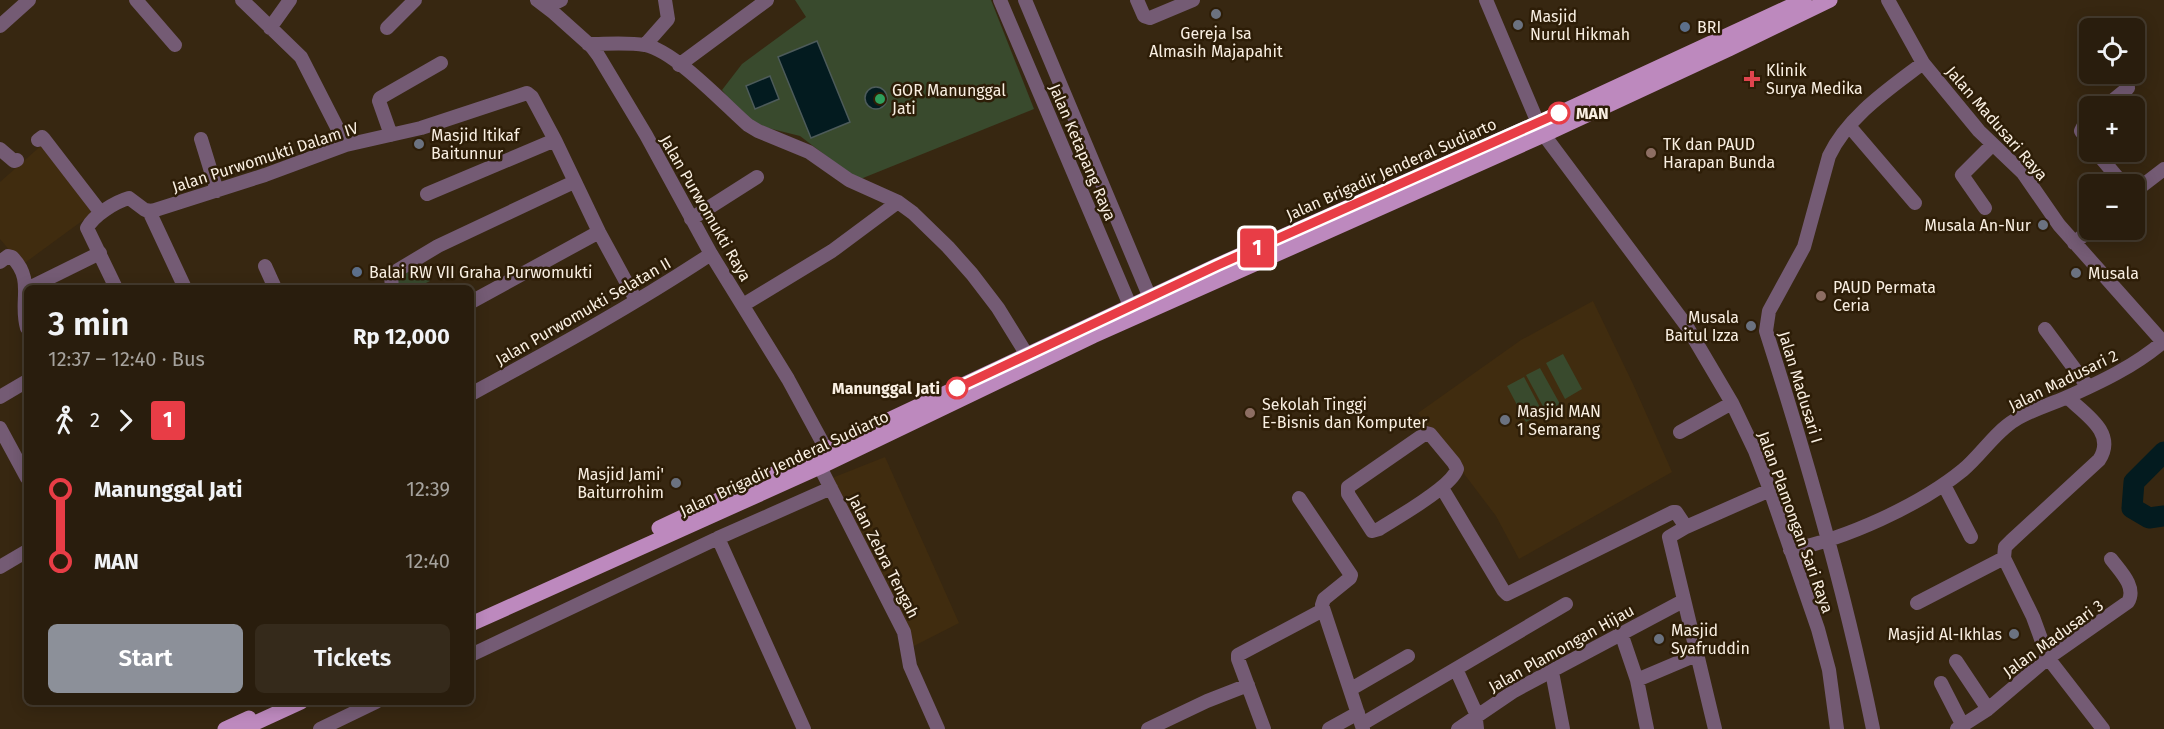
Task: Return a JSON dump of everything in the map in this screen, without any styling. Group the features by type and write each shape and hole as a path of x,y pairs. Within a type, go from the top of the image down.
{"main road":[{"name":"Jalan Brigadir Jenderal Sudiarto","path":"1541,129 1804,0"},
{"name":"Jalan Brigadir Jenderal Sudiarto","path":"474,623 820,467 1152,303 1218,265 1719,54 1830,0"},
{"name":"Jalan Brigadir Jenderal Sudiarto","path":"474,613 1027,355 1133,312"},
{"path":"225,729 277,705"},
{"path":"247,728 295,705"}],"street":[{"path":"0,26 29,0"},
{"path":"136,0 175,45"},
{"path":"242,0 301,57 346,145"},
{"path":"270,28 290,0"},
{"path":"387,28 415,0"},
{"path":"542,3 561,0"},
{"path":"645,45 668,19 665,0"},
{"path":"679,65 768,0"},
{"name":"Jalan Ketapang Raya","path":"1000,0 1133,312"},
{"name":"Jalan Ketapang Raya","path":"1025,0 1152,303"},
{"path":"1137,0 1142,13 1150,18 1193,0"},
{"name":"Jalan Plamongan Sari Raya","path":"1486,0 1541,129 1686,325 1732,403 1755,451 1770,490 1824,647 1837,729"},
{"name":"Jalan Madusari Raya","path":"1888,0 1923,63 1972,123 2023,173 2059,225 2163,341"},
{"name":"Jalan Purwomukti Raya","path":"542,3 598,55 646,135 711,254 788,379 826,449"},
{"path":"588,44 645,45 666,55 707,87 748,125 809,152 849,180 898,202 925,223 972,274 998,308 1027,355"},
{"path":"391,135 379,101 380,98 441,63"},
{"name":"Jalan Madusari I","path":"1873,729 1860,665 1817,544 1797,429 1766,331 1766,322 1769,311 1804,247 1834,145 1874,100 1923,63"},
{"path":"2118,96 2128,88"},
{"name":"Jalan Purwomukti Dalam IV","path":"149,211 346,145 421,128 521,94 530,95 555,140"},
{"path":"1850,127 1916,203"},
{"path":"38,140 42,137 44,139 101,213"},
{"path":"201,139 217,190"},
{"path":"427,194 555,140 599,232 636,300"},
{"path":"1985,208 1962,175 1992,145"},
{"path":"0,148 14,161 17,160"},
{"path":"2104,162 2115,174"},
{"path":"2145,184 2164,169"},
{"path":"692,219 757,177"},
{"path":"1080,188 1100,180"},
{"path":"392,285 391,276 398,270 438,246 574,182"},
{"path":"1087,204 1108,197"},
{"path":"115,285 87,231 88,224 101,213 129,198 149,211 184,285"},
{"path":"743,305 832,251 898,202"},
{"path":"474,300 599,232"},
{"path":"2074,243 2079,239"},
{"path":"35,285 100,253"},
{"path":"1112,261 1131,253"},
{"name":"Jalan Purwomukti Selatan II","path":"474,392 668,283 711,254"},
{"path":"0,262 10,256 20,266 26,285"},
{"path":"266,266 274,285"},
{"path":"2045,329 2088,387"},
{"name":"Jalan Madusari 2","path":"1790,550 1817,544 1913,503 1944,485 1974,461 2012,421 2133,364 2163,341"},
{"path":"0,397 24,383"},
{"path":"2067,397 2103,432 2106,441 2104,454 2011,541 2006,547 2004,558 2033,617 2048,658 2103,729"},
{"path":"1680,432 1732,403"},
{"path":"0,428 24,472"},
{"path":"1426,433 1430,434 1456,466 1455,475 1442,488 1375,531 1370,529 1347,490 1350,484 1426,433"},
{"name":"Jalan Zebra Tengah","path":"820,467 904,632 910,666 938,729"},
{"path":"1944,485 1971,537"},
{"path":"474,654 718,538 831,488"},
{"path":"1442,488 1507,594 1673,512 1676,512 1686,527"},
{"path":"1715,729 1669,542 1671,534 1770,490"},
{"path":"1299,498 1351,575 1324,598 1323,610 1361,722"},
{"path":"718,538 804,729"},
{"path":"0,567 24,553"},
{"path":"1917,603 2004,558"},
{"name":"Jalan Madusari 3","path":"1960,727 1988,709 2048,658 2128,602 2132,593 2131,587 2111,559"},
{"name":"Jalan Plamongan Hijau","path":"1458,729 1476,722 1514,691 1683,601"},
{"name":"Jalan Plamongan Hijau","path":"1329,729 1361,722 1566,604"},
{"path":"1264,729 1238,659 1240,653 1323,610"},
{"path":"1622,633 1637,680 1647,729"},
{"path":"1637,680 1696,655"},
{"path":"1351,689 1408,656"},
{"path":"1956,660 1988,709"},
{"path":"1456,669 1476,722"},
{"path":"1552,672 1563,729"},
{"path":"1941,683 1960,727"},
{"path":"1148,729 1207,701 1248,685"},
{"path":"320,729 370,705"}],"shaded area":[{"path":"43,144 97,210 22,265 0,239 0,182"},
{"path":"1593,301 1672,472 1519,559 1496,516 1418,413 1521,340"},
{"path":"885,457 959,623 912,647 832,478"}],"green space":[{"name":"GOR Manunggal Jati","path":"795,0 991,0 1034,109 858,180 800,136 748,123 722,90 742,64 806,17"},
{"path":"421,263 430,281 422,285 398,285 394,277"},
{"path":"1563,354 1582,389 1565,399 1546,363"},
{"path":"1540,368 1560,404 1546,412 1526,375"},
{"path":"1524,377 1543,413 1526,422 1507,386"}],"water":[{"path":"817,41 850,122 811,138 778,57"},
{"path":"770,76 779,99 755,109 746,86"},
{"path":"876,87 884,90 887,98 884,106 876,109 868,106 865,98 868,90"}],"waterway":[{"path":"2164,452 2134,482 2132,508 2149,518 2164,516"}],"bus line":[{"name":"1","path":"957,388 1218,265 1559,113"}],"place":[{"name":"Gereja Isa Almasih Majapahit","path":"1216,14"},
{"name":"Masjid Nurul Hikmah","path":"1518,25"},
{"name":"BRI","path":"1685,27"},
{"name":"Klinik Surya Medika","path":"1752,79"},
{"name":"GOR Manunggal Jati","path":"880,99"},
{"name":"MAN","path":"1559,113"},
{"name":"Masjid Itikaf Baitunnur","path":"419,144"},
{"name":"TK dan PAUD Harapan Bunda","path":"1651,153"},
{"name":"Musala An-Nur","path":"2043,225"},
{"name":"Balai RW VII Graha Purwomukti","path":"357,272"},
{"name":"Musala","path":"2076,273"},
{"name":"PAUD Permata Ceria","path":"1821,296"},
{"name":"Musala Baitul Izza","path":"1751,326"},
{"name":"Manunggal Jati","path":"957,388"},
{"name":"Sekolah Tinggi E-Bisnis dan Komputer","path":"1250,413"},
{"name":"Masjid MAN 1 Semarang","path":"1505,420"},
{"name":"Masjid Jami' Baiturrohim","path":"676,483"},
{"name":"Masjid Al-Ikhlas","path":"2014,634"},
{"name":"Masjid Syafruddin","path":"1659,639"}]}
